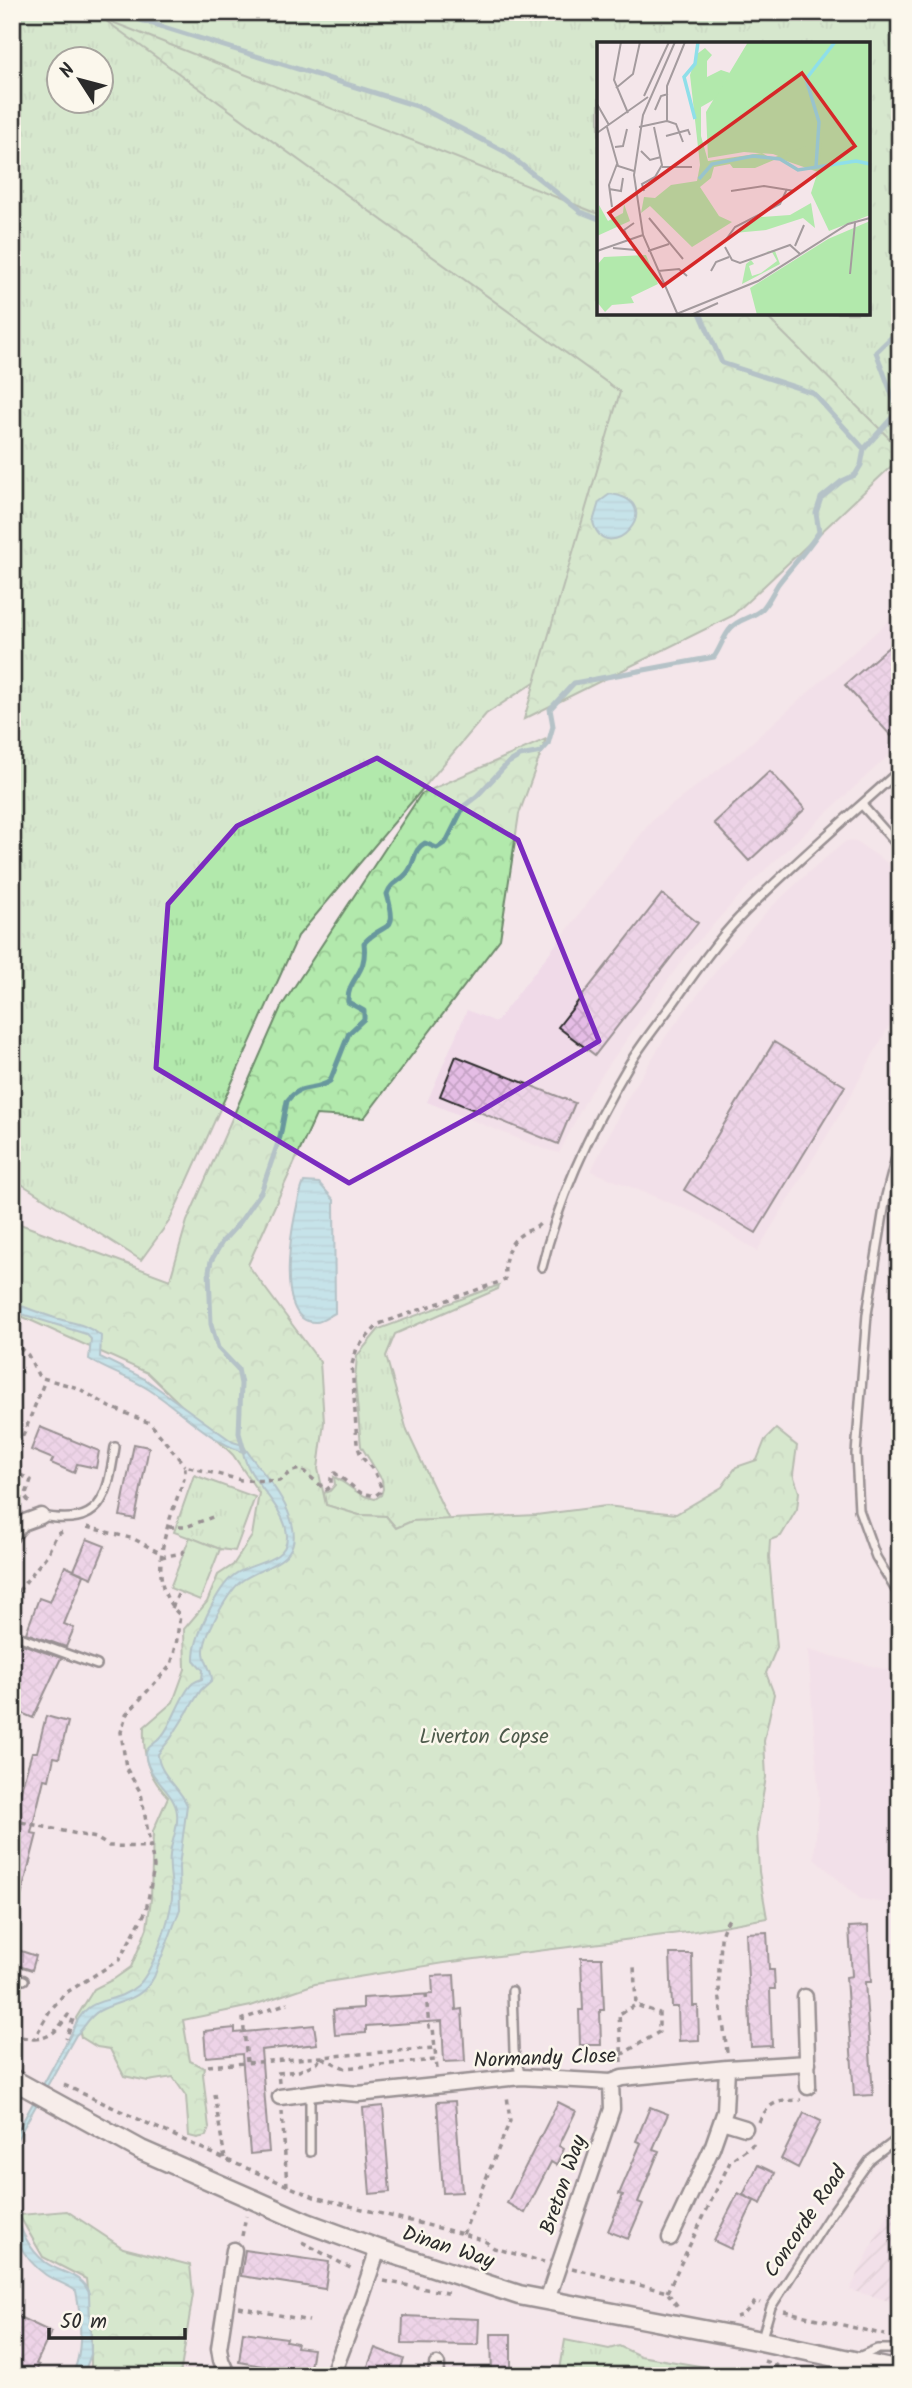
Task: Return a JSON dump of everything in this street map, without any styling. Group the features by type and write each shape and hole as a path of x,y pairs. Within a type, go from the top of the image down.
{"street":[{"path":"12,1535 22,1523 41,1516"},
{"path":"803,2090 808,2063 806,1997"},
{"name":"Normandy Close","path":"281,2097 324,2091 358,2094 513,2078 616,2080 808,2063"},
{"path":"670,2238 722,2121 728,2068"},
{"name":"Dinan Way","path":"12,2079 141,2150 307,2223 378,2249 519,2295 761,2341 900,2371"},
{"name":"Breton Way","path":"547,2300 612,2109 616,2080"},
{"path":"722,2121 749,2128"},
{"path":"332,2376 378,2249"},
{"path":"232,2376 227,2374 220,2360 219,2348 234,2250"}],"lane":[{"path":"542,1267 563,1196 631,1062 693,975 737,921 797,862 900,770"},
{"path":"862,805 900,848"},
{"path":"900,1142 886,1196 867,1314 856,1454 859,1510 876,1557 900,1597"},
{"path":"41,1516 64,1520 83,1516 95,1508 109,1488 114,1447"},
{"path":"12,1634 97,1665"},
{"path":"12,1976 24,1980"},
{"path":"512,1991 513,2078"},
{"path":"310,2093 310,2152"},
{"name":"Concorde Road","path":"761,2341 771,2307 829,2217 870,2160 900,2137"},
{"path":"849,2361 877,2349 900,2349"}],"path":[{"path":"12,1341 28,1355 39,1377 78,1388 110,1407 150,1423 185,1466 241,1480 279,1481 287,1474 301,1469 324,1489 330,1488 331,1478 335,1473 361,1493 375,1496 381,1487 357,1444 352,1364 357,1348 379,1324 505,1280 504,1259 513,1242 527,1231 537,1228 546,1216"},
{"path":"12,1464 45,1380"},
{"path":"34,2039 49,2012 64,1994 119,1960 146,1911 149,1900 154,1867 141,1793 126,1768 121,1732 127,1715 171,1665 176,1646 180,1615 164,1597 161,1555 185,1476 185,1466"},
{"path":"12,1471 32,1480 24,1497 41,1516"},
{"path":"169,1527 186,1527 215,1516"},
{"path":"84,1527 134,1539 161,1555 183,1553 186,1549"},
{"path":"12,1599 47,1555 57,1534 71,1530"},
{"path":"172,1608 179,1591"},
{"path":"12,1821 96,1838 109,1846 149,1847"},
{"path":"728,2068 717,1990 721,1931 731,1916"},
{"path":"634,1966 636,2005"},
{"path":"426,1994 436,2060"},
{"path":"247,2062 243,2019 288,2003"},
{"path":"616,2080 621,2055 619,2014 636,2005 659,2013 659,2032 621,2055"},
{"path":"12,2036 45,2038 56,2032 68,2015 73,2019 73,2025 66,2039"},
{"path":"208,2066 435,2048"},
{"path":"463,2234 510,2121 513,2078"},
{"path":"60,2083 314,2197 463,2234 485,2241 494,2248 667,2292 683,2313"},
{"path":"799,2100 803,2090"},
{"path":"749,2128 773,2103 810,2099 803,2090"},
{"path":"214,2094 225,2159"},
{"path":"749,2128 754,2143"},
{"path":"749,2128 754,2143"},
{"path":"667,2292 731,2160 754,2143"},
{"path":"234,2250 240,2242 246,2216"},
{"path":"733,2318 743,2315 756,2301 787,2313 888,2336"},
{"path":"227,2305 309,2321"}],"highlighted area":[{"path":"377,758 518,840 599,1041 479,1112 349,1183 156,1068 168,904 237,826"}],"shaded area":[{"path":"900,611 900,745 750,884 685,956 590,1092 559,1153 427,1102 467,1010 496,1022 652,820 740,753"},
{"path":"846,841 857,842 885,861 900,880 900,1006 842,1111 757,1251 700,1215 591,1171 624,1104 666,1036 722,963 767,911"},
{"path":"808,1650 900,1673 900,1905 860,1899 814,1858 819,1800"},
{"path":"900,2188 900,2304 850,2290"}],"green space":[{"path":"12,12 900,12 900,466 897,444 486,714 298,936 170,1220 141,1260 12,1178"},
{"path":"102,18 597,213 597,315 765,315 900,449 900,458 732,616 524,719 620,392"},
{"name":"Liverton Copse","path":"546,739 519,814 500,939 364,1118 316,1115 248,1265 320,1362 324,1422 318,1469 326,1505 359,1515 386,1516 396,1528 412,1521 536,1515 606,1506 676,1514 722,1487 736,1467 757,1460 765,1440 776,1429 797,1446 793,1474 799,1492 797,1509 781,1536 770,1540 769,1557 777,1647 766,1673 774,1694 764,1741 766,1777 757,1831 759,1872 767,1918 695,1931 444,1963 315,1984 251,2006 183,2020 190,2061 204,2068 209,2128 206,2136 189,2136 186,2096 173,2077 148,2081 124,2076 110,2049 97,2047 81,2037 76,2018 94,1989 131,1967 147,1928 151,1899 153,1831 168,1797 155,1781 148,1765 144,1748 144,1727 173,1702 185,1669 184,1629 207,1602 218,1575 233,1565 252,1536 259,1493 233,1455 148,1373 12,1312 12,1221 170,1280 187,1221 281,1007 421,794"},
{"path":"499,1285 498,1289 395,1334 386,1356 407,1431 449,1520 412,1521 396,1528 386,1516 359,1515 326,1505 324,1493 335,1485 334,1477 358,1493 375,1499 381,1495 383,1489 382,1480 361,1446 355,1380 357,1356 379,1329"},
{"path":"194,1475 255,1497 235,1551 220,1549 174,1532"},
{"path":"190,1537 220,1549 200,1600 170,1588"},
{"path":"67,2211 123,2248 190,2265 193,2294 180,2376 86,2376 91,2370 91,2330 86,2279 43,2257 19,2215"},
{"path":"565,2340 609,2349 619,2346 640,2356 759,2376 559,2376"}],"water":[{"path":"610,494 628,500 635,509 635,519 630,529 620,537 610,539 600,535 593,522 599,502"},
{"path":"304,1182 319,1183 334,1200 335,1313 316,1322 302,1318 293,1304 289,1285 291,1237"},
{"path":"12,1302 96,1332 101,1336 100,1357 145,1379 233,1442 243,1445 281,1498 294,1532 289,1552 274,1564 243,1580 225,1602 205,1643 205,1658 212,1680 201,1690 158,1754 165,1774 187,1805 179,1866 180,1909 154,1977 143,1991 130,1999 95,2013 76,2035 12,2148 12,2141 78,2020 92,2005 127,1993 137,1986 155,1958 171,1907 170,1860 177,1813 172,1798 148,1766 146,1751 165,1732 188,1688 202,1679 203,1670 194,1660 197,1640 220,1591 234,1575 275,1557 286,1545 287,1536 280,1514 252,1474 243,1452 205,1432 148,1389 89,1359 91,1339 86,1334 12,1311"},
{"path":"12,2206 33,2250 51,2266 81,2281 89,2293 91,2354 83,2376 71,2376 80,2346 76,2291 46,2275 30,2261 16,2236"}],"building":[{"path":"900,637 900,729 891,736 845,685"},
{"path":"770,771 805,809 749,861 714,823"},
{"path":"662,894 698,923 595,1055 558,1027"},
{"path":"774,1042 845,1086 756,1233 684,1190"},
{"path":"456,1056 575,1103 558,1144 440,1096"},
{"path":"40,1427 99,1451 96,1468 77,1464 74,1473 51,1463 53,1459 31,1450"},
{"path":"134,1444 149,1447 135,1519 120,1516"},
{"path":"87,1539 105,1546 92,1578 74,1570"},
{"path":"65,1566 84,1575 64,1624 74,1628 66,1647 26,1633 39,1598 50,1602"},
{"path":"12,1644 21,1647 22,1644 61,1658 33,1718 12,1709"},
{"path":"46,1716 68,1722 59,1758 54,1757 49,1780 44,1779 31,1833 37,1834 17,1912 12,1911 12,1840 20,1811 15,1810 32,1752 37,1752"},
{"path":"868,1926 871,1982 865,1982 873,2095 854,2096 846,1977 852,1976 849,1927"},
{"path":"767,1932 769,1970 774,1970 775,1989 770,1989 772,2046 751,2047 746,1933"},
{"path":"12,1948 36,1956 32,1970 12,1964"},
{"path":"670,1954 692,1954 693,2006 698,2006 699,2040 679,2041 678,2007 672,2007"},
{"path":"581,1958 602,1958 604,2010 600,2010 601,2045 580,2045 579,2010 583,2010"},
{"path":"454,1975 456,2010 462,2009 465,2061 444,2062 442,2021 366,2026 366,2033 335,2035 333,2010 363,2008 363,1998 433,1994 432,1976"},
{"path":"314,2025 317,2044 261,2050 269,2152 250,2154 242,2054 206,2057 204,2031 235,2028 235,2033"},
{"path":"455,2101 462,2192 443,2193 437,2102"},
{"path":"558,2102 576,2111 559,2146 564,2149 556,2165 551,2162 525,2213 507,2203"},
{"path":"383,2106 390,2192 370,2194 363,2108"},
{"path":"650,2107 668,2114 653,2149 659,2151 638,2202 643,2204 628,2239 608,2231 623,2195 619,2194 641,2143 636,2141"},
{"path":"804,2113 821,2121 798,2168 781,2159"},
{"path":"758,2165 775,2173 761,2204 743,2195"},
{"path":"738,2193 754,2201 731,2249 714,2241"},
{"path":"245,2250 329,2262 325,2289 241,2276"},
{"path":"17,2316 51,2332 36,2364 39,2365 34,2376 12,2376 12,2327"},
{"path":"403,2316 479,2319 478,2345 402,2344"},
{"path":"243,2332 287,2338 286,2341 297,2343 296,2347 313,2349 309,2374 239,2362"},
{"path":"491,2334 511,2334 511,2376 492,2376"},
{"path":"375,2348 404,2359 398,2376 364,2376"}],"waterway":[{"path":"115,12 417,106 504,151 581,212 597,218"},
{"path":"701,315 722,363 813,393 864,449"},
{"path":"244,1451 239,1433 241,1384 238,1369 218,1348 211,1324 211,1261 222,1242 261,1192 280,1137 287,1101 298,1091 330,1081 349,1033 364,1019 364,1011 348,1002 349,994 363,963 364,943 391,922 387,894 389,890 410,869 421,846 425,843 437,848 446,842 464,806 508,763 520,756 541,752 548,744 553,726 550,709 574,683 714,657 734,625 763,608 778,584 819,532 816,513 821,498 842,481 855,475 861,465 864,449 898,411 876,352 900,329"}]}
